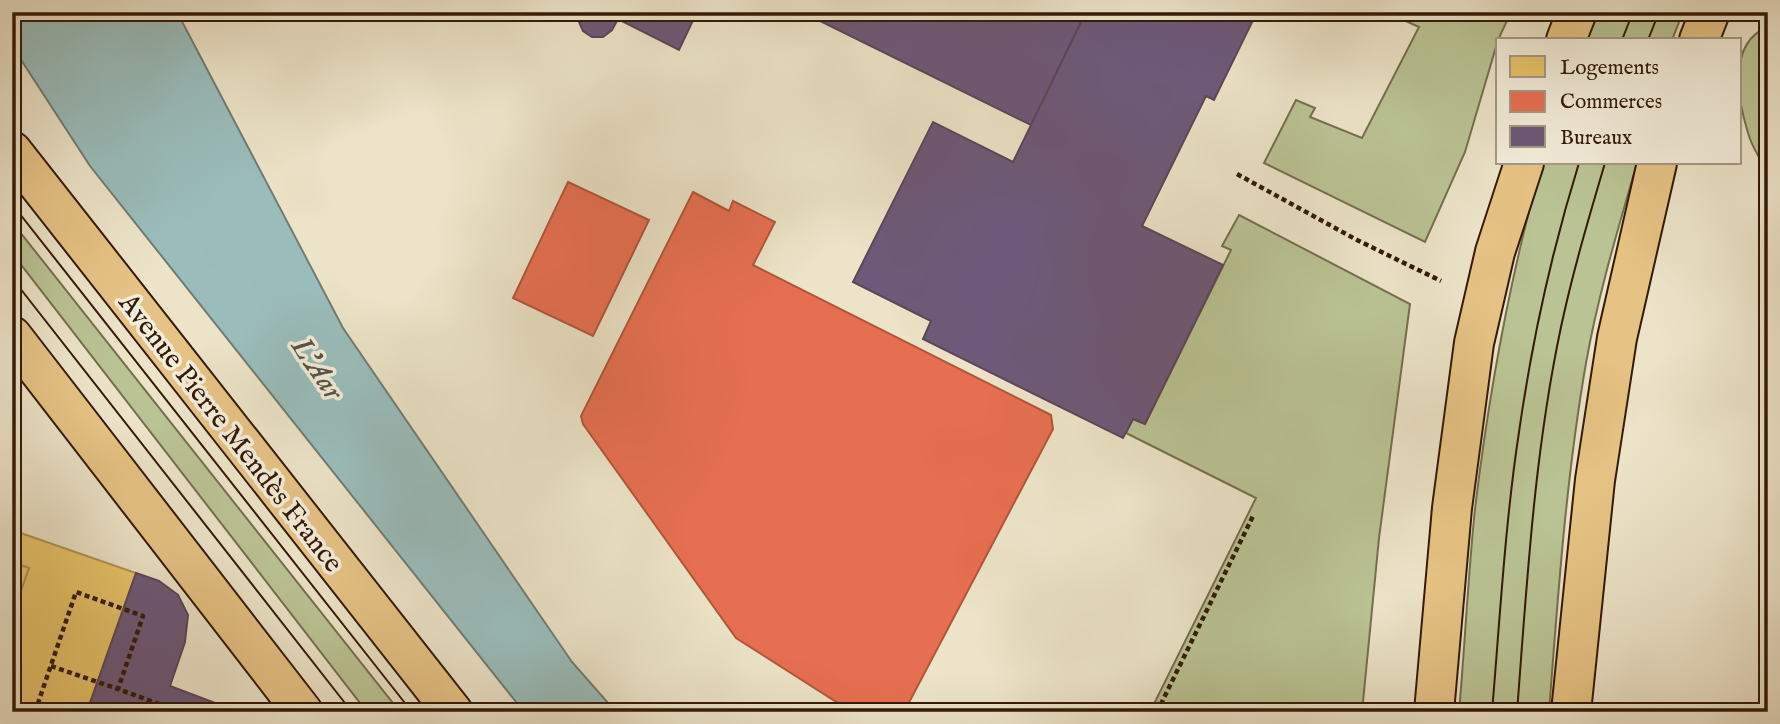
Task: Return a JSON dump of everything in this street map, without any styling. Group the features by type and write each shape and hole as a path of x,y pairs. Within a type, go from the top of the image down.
{"main road":[{"path":"1567,38 1577,12"},
{"path":"1700,38 1710,12"},
{"name":"Avenue Pierre Mendès France","path":"12,151 453,712"},
{"path":"1434,712 1452,508 1474,343 1494,252 1524,164"},
{"path":"1571,712 1595,480 1615,351 1657,164"},
{"path":"12,336 303,712"}],"path":[{"path":"1237,174 1357,240 1445,283"},
{"path":"1157,712 1253,516"},
{"path":"35,712 76,592 143,616 118,689"},
{"path":"51,666 181,712"}],"green space":[{"path":"1386,12 1511,12 1499,38 1496,38 1496,47 1465,152 1425,242 1264,163 1296,100 1315,108 1310,117 1362,138 1419,27"},
{"path":"1596,12 1683,12 1673,38 1585,38"},
{"path":"1768,27 1768,173 1752,143 1742,110 1742,58 1745,47 1754,35"},
{"path":"1542,164 1637,164 1596,312 1579,406 1563,537 1549,712 1459,712 1475,509 1487,421 1510,291"},
{"path":"1239,215 1410,304 1379,538 1362,712 1150,712 1256,498 1126,433 1133,419 1145,424 1231,250 1222,246"},
{"path":"12,222 400,712 367,712 12,253"}],"water":[{"name":"L'Aar","path":"12,12 177,12 343,328 572,662 616,712 524,712 90,166 12,46"}],"building: Logements":[{"path":"12,530 136,573 90,703 114,712 12,712 12,615 29,568 12,562"},
{"path":"12,562 29,568 12,615"}],"building: Commerces":[{"path":"568,182 649,220 593,336 513,298"},
{"path":"693,192 729,211 733,201 775,222 753,265 1051,415 1053,429 904,712 852,712 736,638 583,424 581,416"}],"building: Bureaux":[{"path":"582,12 697,12 679,50 618,19 612,30 603,37 592,37 583,31 579,22"},
{"path":"802,12 1086,12 1031,125"},
{"path":"1086,12 1257,12 1214,100 1206,96 1142,226 1223,265 1145,424 1133,419 1123,438 923,339 931,321 853,282 933,122 1013,162"},
{"path":"136,573 159,581 178,595 188,615 185,642 170,686 226,707 224,712 114,712 90,703"}],"tram line":[{"path":"1623,38 1633,12"},
{"path":"1649,38 1659,12"},
{"path":"1492,712 1506,536 1524,398 1552,262 1579,164"},
{"path":"1517,712 1528,567 1544,423 1561,327 1605,164"},
{"path":"12,204 412,712"},
{"path":"12,278 352,712"}]}
